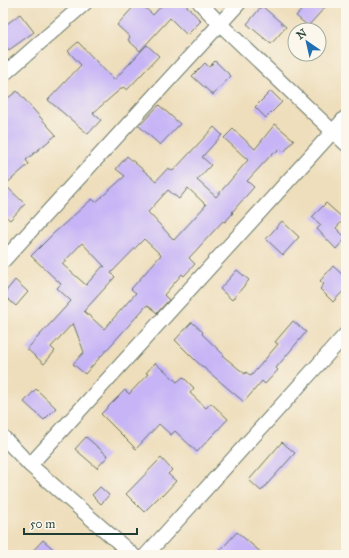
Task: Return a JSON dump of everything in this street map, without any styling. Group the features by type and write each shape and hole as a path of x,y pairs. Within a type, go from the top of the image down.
{"street":[{"path":"3,75 85,3"},
{"path":"200,3 220,24 346,144"},
{"path":"3,262 239,3"},
{"path":"30,465 346,117"},
{"path":"146,555 346,334"},
{"path":"3,437 30,465 133,555"}],"building":[{"path":"137,3 140,3 153,15 164,3 184,3 201,21 187,35 170,18 140,51 128,40 130,37 117,25"},
{"path":"308,3 329,3 312,22 303,22 296,16"},
{"path":"262,6 286,27 271,44 247,24"},
{"path":"20,14 34,32 9,50 3,42 3,27"},
{"path":"78,42 114,80 147,45 159,56 127,90 123,87 93,113 101,120 88,134 48,100 81,65 68,51"},
{"path":"215,61 231,76 213,95 192,76 205,63 209,67"},
{"path":"17,91 56,135 26,160 29,164 5,185 25,204 10,220 3,214 3,102"},
{"path":"271,91 282,102 266,118 255,107"},
{"path":"159,105 180,124 160,145 139,126"},
{"path":"275,124 294,140 284,152 280,149 276,153 274,152 247,181 254,187 225,222 223,221 189,258 195,264 184,276 182,274 164,295 169,300 157,313 147,305 85,374 73,364 84,352 73,323 51,347 55,351 44,364 27,349 71,301 57,288 61,284 31,256 92,199 96,202 125,176 116,169 127,156 156,181 168,168 173,171 214,127 222,135 202,157 211,165 197,180 216,197 248,160 224,138 233,129 255,149","holes":["188,188 206,205 174,240 148,212 168,190 179,199","144,239 161,255 131,289 136,293 104,329 84,311 115,277 111,273","82,243 105,267 103,266 86,285 62,264"]},
{"path":"326,203 344,219 336,228 346,238 336,249 317,229 321,225 312,217"},
{"path":"282,221 299,237 283,255 266,239"},
{"path":"333,266 346,278 346,288 333,302 320,289 324,284 320,281"},
{"path":"237,270 249,280 232,300 220,289"},
{"path":"15,280 28,292 16,306 3,295"},
{"path":"293,321 306,332 276,368 278,370 265,384 262,381 244,402 197,362 175,340 192,322 224,355 223,356 245,374 246,372 251,376 278,344 275,342"},
{"path":"155,363 177,382 183,377 194,388 190,393 206,408 211,403 228,419 197,452 175,431 171,435 159,424 136,449 101,414 125,390 129,394 148,374 146,373"},
{"path":"36,389 56,408 44,420 24,402"},
{"path":"86,437 108,456 97,468 75,449"},
{"path":"282,442 295,453 261,491 249,480"},
{"path":"161,458 172,470 168,474 176,481 144,512 126,494"},
{"path":"100,487 109,495 101,504 92,495"},
{"path":"237,532 264,555 216,555"},
{"path":"43,540 60,555 29,555"}]}
